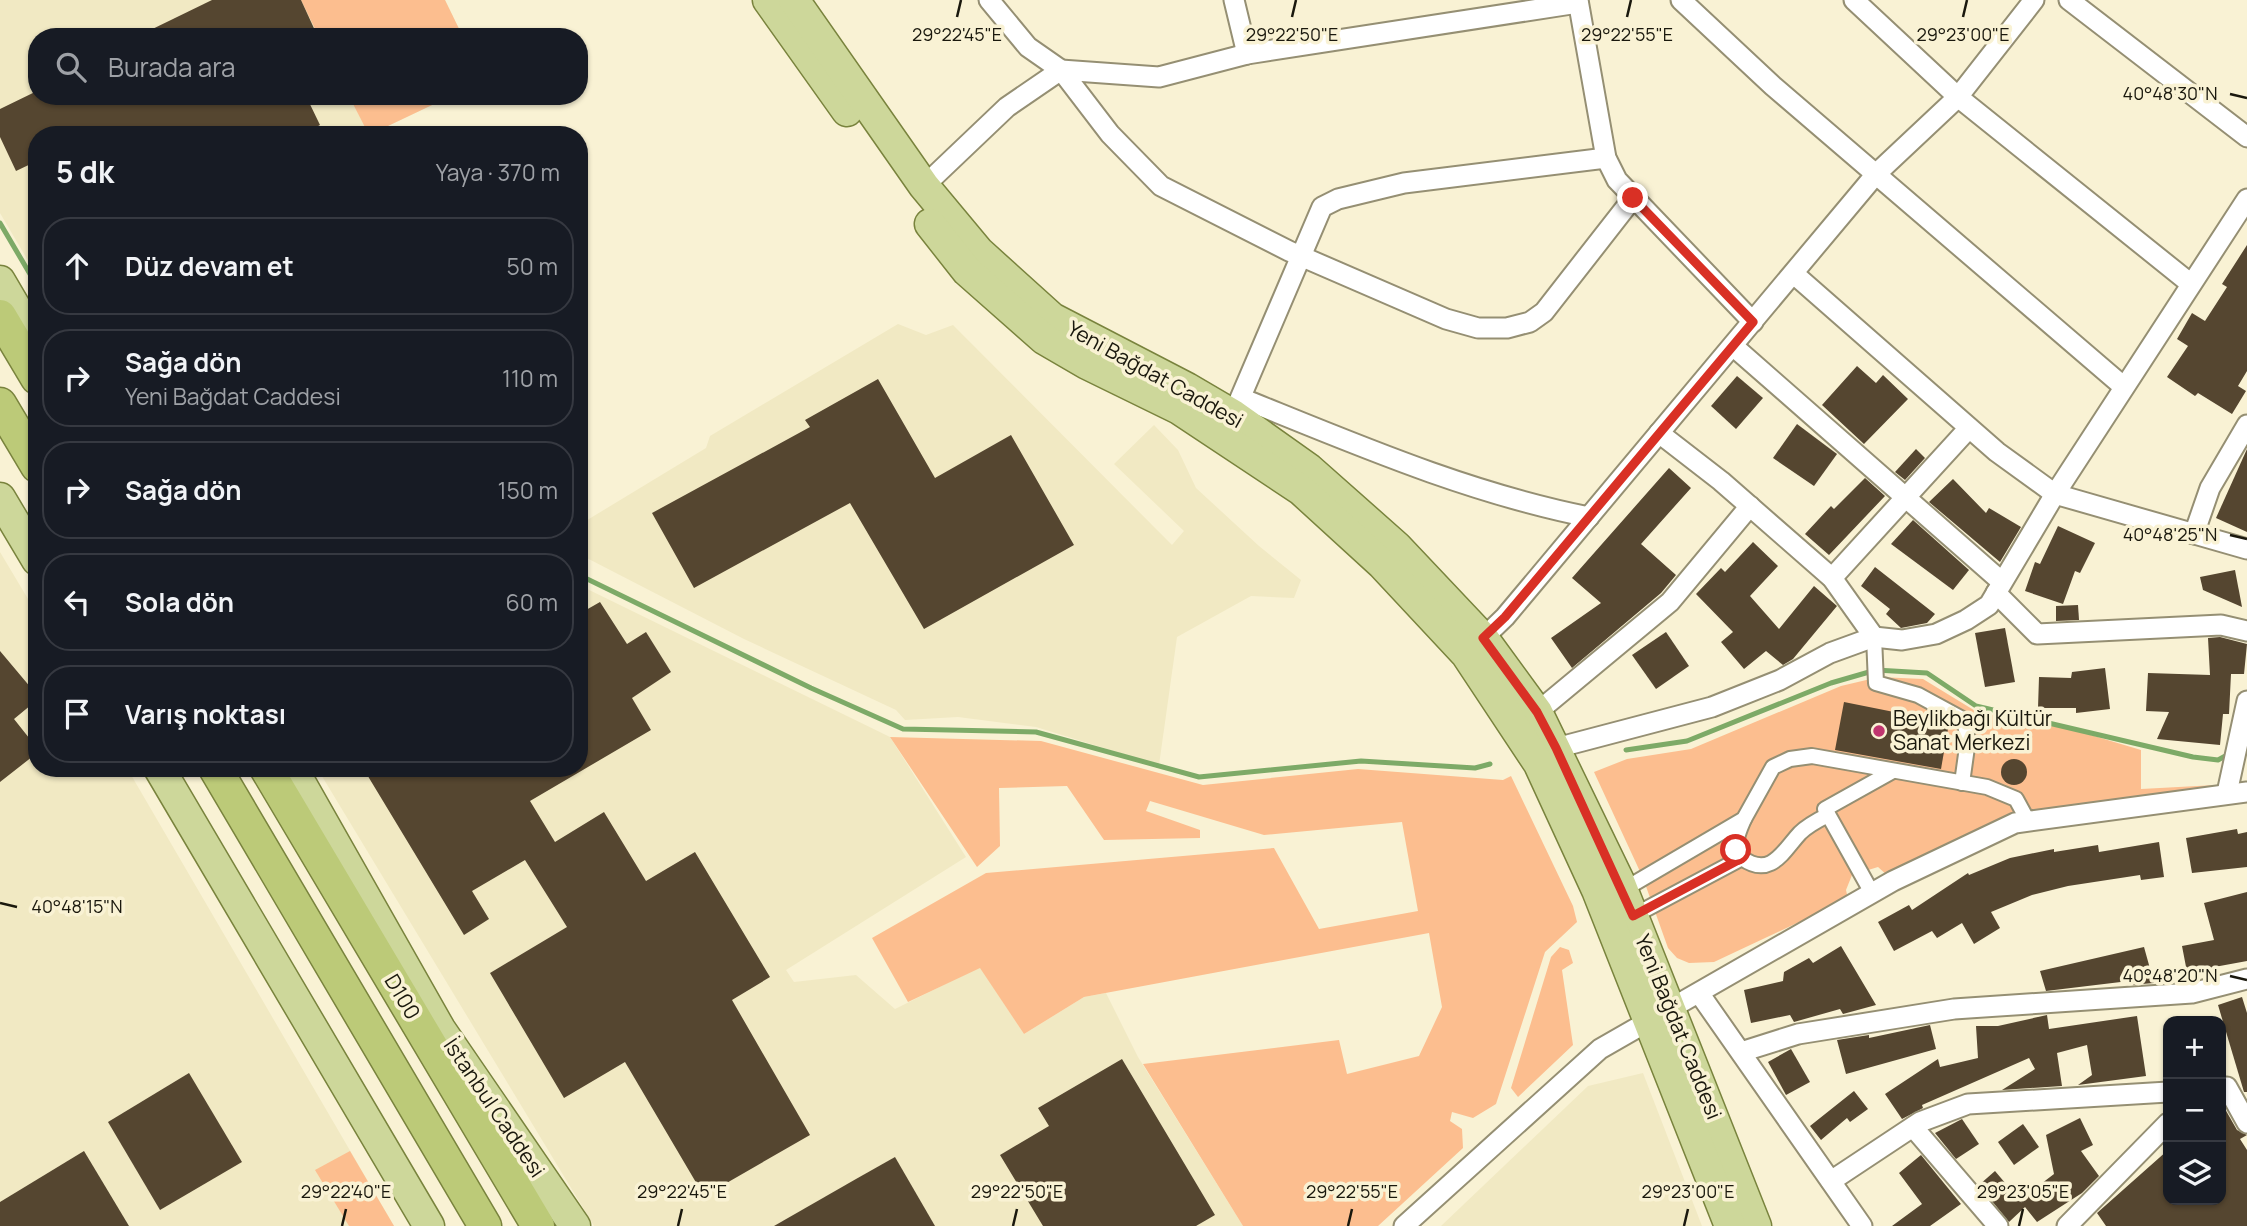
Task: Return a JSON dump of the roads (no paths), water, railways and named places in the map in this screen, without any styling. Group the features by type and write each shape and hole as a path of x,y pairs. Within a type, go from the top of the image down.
{"highway":[{"path":"0,316 28,363"},
{"path":"0,404 28,451"},
{"path":"220,777 485,1226"},
{"name":"D100","path":"271,777 538,1226"},
{"path":"278,777 376,917"}],"main road":[{"name":"Yeni Bağdat Caddesi","path":"768,0 911,199 967,271 1044,339 1087,365 1179,409 1301,490 1474,646"},
{"name":"Yeni Bağdat Caddesi","path":"794,0 924,186 979,252 1052,318 1237,407 1397,547 1527,720 1556,748 1628,903 1660,1015 1730,1226"},
{"path":"0,281 28,329"},
{"path":"0,498 28,546"},
{"name":"Yeni Bağdat Caddesi","path":"1527,720 1539,764 1597,890 1660,1015 1756,1226"},
{"path":"164,777 429,1226"},
{"name":"İstanbul Caddesi","path":"297,777 440,1029 575,1226"}],"street":[{"path":"989,0 1028,47 1061,70 1110,134 1161,186 1299,256 1446,319 1478,328 1507,328 1530,322 1544,312 1633,198"},
{"path":"1234,0 1247,54"},
{"path":"1681,0 1773,86 2124,387"},
{"path":"1854,0 1958,97 2191,285"},
{"path":"1474,646 1505,617 1876,174 1958,97 2034,0"},
{"path":"2069,0 2247,137"},
{"path":"924,186 1007,107 1061,70 1158,78 1247,54 1578,1 1606,158 1617,180 1753,322"},
{"path":"1589,517 1525,504 1237,407 1322,207 1338,199 1404,183 1606,158"},
{"path":"1556,748 1712,707 1780,680 1830,653 1874,637 1902,640 1936,634 1966,620 1989,605 2054,494 2247,199"},
{"path":"1794,274 1969,428 2054,494 2247,550"},
{"path":"1733,346 1906,497 1999,588 2037,635 2221,625 2247,631"},
{"path":"2194,534 2210,488 2247,425"},
{"path":"1832,578 1969,428"},
{"path":"1659,433 1750,506 1832,578 1874,637 1876,683 1918,695 1956,713 1964,720 1968,740 1962,783"},
{"path":"1527,720 1670,602 1750,506"},
{"path":"1404,1226 1600,1049 1872,893 2015,823 2237,793 2233,759 2247,701"},
{"path":"1828,815 1799,834 1788,851 1774,861 1759,865 1742,858 1736,850 1736,838 1744,819 1773,767 1790,759 1812,757 1987,787 2016,799 2028,821"},
{"path":"1872,893 1825,809 1893,771"},
{"path":"1628,903 1744,819"},
{"path":"1628,903 1742,858"},
{"path":"1741,1052 1798,1034 1954,1009 2192,993 2247,979"},
{"path":"1699,993 1862,1226"},
{"path":"2226,1087 2247,1086"},
{"path":"2226,1090 2247,1123"},
{"path":"1832,1181 1913,1127 1968,1104 2163,1092"},
{"path":"1913,1127 1998,1226"},
{"path":"2067,1226 2163,1129"}],"waterway":[{"path":"0,223 28,271"},
{"path":"588,579 811,688 903,729 1036,732 1199,777 1361,761 1475,768 1490,764"},
{"path":"1626,750 1687,741 1831,683 1876,670 1927,673 1976,706 2193,757 2218,760 2229,754"}],"place":[{"name":"Beylikbağı Kültür Sanat Merkezi","path":"1879,731"}]}
